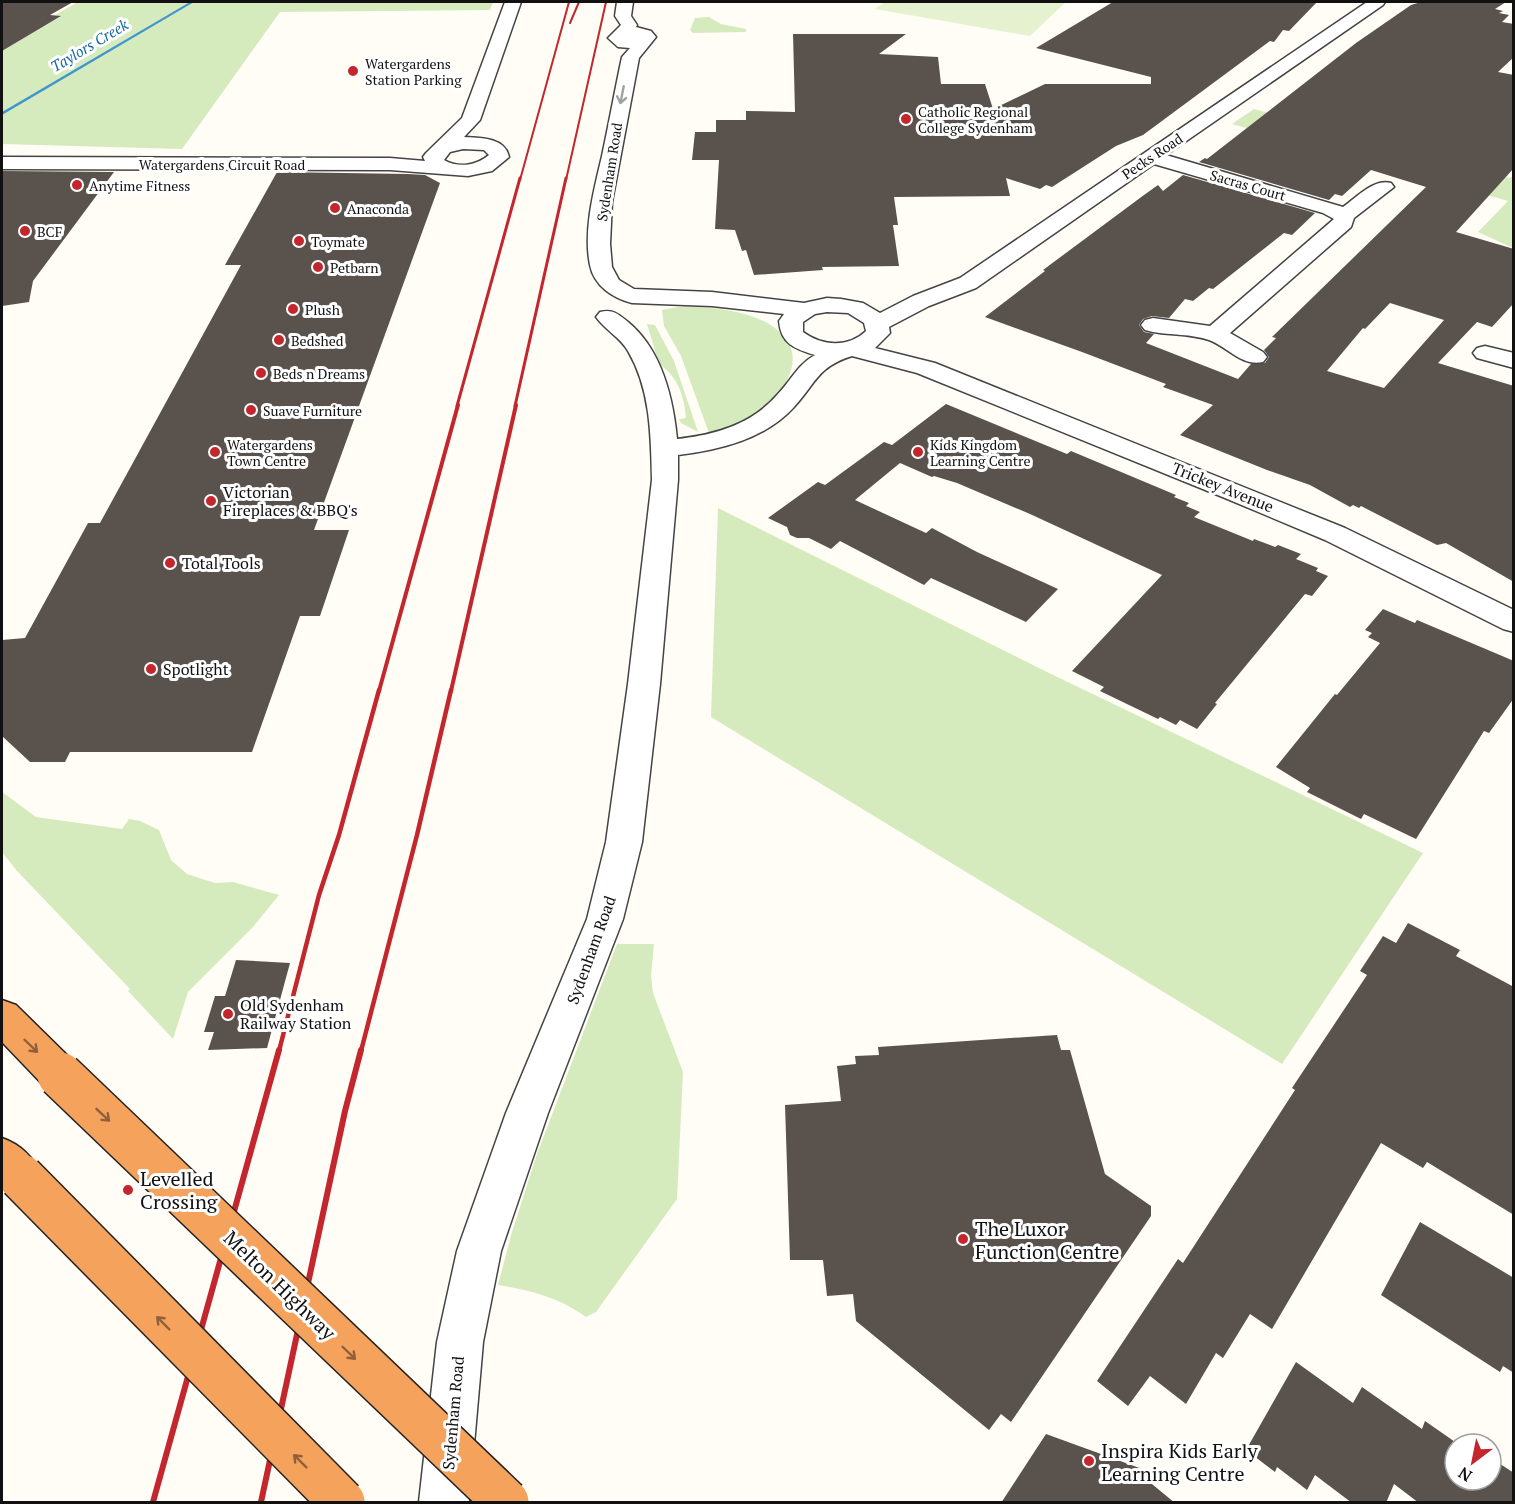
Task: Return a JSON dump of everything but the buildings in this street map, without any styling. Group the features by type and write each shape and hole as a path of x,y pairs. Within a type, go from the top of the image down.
{"highway":[{"name":"Melton Highway","path":"2,1017 506,1503"},
{"path":"11,1167 342,1503"}],"street":[{"path":"441,155 471,120 513,2"},
{"name":"Sydenham Road","path":"625,2 623,16 629,25 622,38 623,51 608,76 608,123 600,256 605,277 635,304 639,350"},
{"path":"622,38 644,38 638,21 640,2"},
{"name":"Pecks Road","path":"848,349 864,345 878,329 921,301 968,283 1377,2"},
{"name":"Sydenham Road","path":"444,1503 460,1342 479,1251 523,1123 605,919 624,842 645,673 665,480 665,448 660,403 639,350 625,330 603,310 598,289 585,263 584,240 608,123 631,57 644,38"},
{"path":"441,155 470,170 489,165 499,157 499,153 485,144 475,132 471,120"},
{"path":"441,155 464,143 485,144"},
{"name":"Watergardens Circuit Road","path":"2,153 441,155"},
{"name":"Watergardens Circuit Road","path":"2,163 390,164 441,155"},
{"name":"Sacras Court","path":"1151,157 1330,209 1344,216"},
{"path":"1215,334 1344,223 1344,216 1384,188"},
{"path":"603,310 614,296 635,304 692,299 722,300 744,305 804,310"},
{"name":"Pecks Road","path":"804,310 827,305 854,308 921,301"},
{"path":"744,305 780,324 795,338"},
{"name":"Trickey Avenue","path":"854,308 873,317 878,329 926,368"},
{"path":"802,378 790,321 804,310"},
{"path":"1154,325 1215,334 1255,357"},
{"name":"Trickey Avenue","path":"795,338 819,348 848,349 926,368 1335,534 1514,622"},
{"path":"665,448 705,445 747,431 763,422 778,409 802,378 825,358 848,349"},
{"path":"1485,353 1514,361"}],"green space":[{"path":"78,2 493,2 490,10 280,12 182,149 2,144 2,51 60,17 55,15"},
{"path":"885,2 1066,2 1030,36 875,9"},
{"path":"709,17 721,24 746,29 746,32 693,33 690,30 695,18"},
{"path":"1254,109 1510,178 1513,176 1513,248 1478,232 1508,201 1232,124"},
{"path":"678,307 723,309 756,318 782,334 790,346 793,356 789,377 768,405 752,418 709,433 681,356 664,326 662,310"},
{"path":"647,324 655,325 674,361 698,432 681,423 679,419 686,418 682,394 671,375 659,364"},
{"path":"718,508 1047,672 1423,853 1282,1064 711,717"},
{"path":"2,792 36,817 122,829 129,819 140,821 159,830 171,860 187,874 215,883 233,882 279,895 253,927 188,992 173,1039 128,991 130,989 17,871 2,852"},
{"path":"617,944 654,944 651,975 653,993 683,1072 677,1199 596,1312 586,1317 565,1304 544,1296 498,1285 537,1154"}],"waterway":[{"name":"Taylors Creek","path":"2,114 192,2"}],"railway":[{"path":"520,180 569,2"},
{"path":"570,23 579,2"},
{"path":"566,180 606,2"},
{"path":"457,406 520,178"},
{"path":"515,406 566,178"},
{"path":"379,691 458,405"},
{"path":"451,691 516,405"},
{"path":"279,1051 319,895 339,835 379,690"},
{"path":"361,1051 417,835 451,690"},
{"path":"153,1502 279,1050"},
{"path":"261,1502 345,1111 361,1050"}],"place":[{"name":"Watergardens Station Parking","path":"353,71"},
{"name":"Catholic Regional College Sydenham","path":"906,119"},
{"name":"Anytime Fitness","path":"77,185"},
{"name":"Anaconda","path":"335,208"},
{"name":"BCF","path":"25,231"},
{"name":"Toymate","path":"299,241"},
{"name":"Petbarn","path":"318,267"},
{"name":"Plush","path":"293,309"},
{"name":"Bedshed","path":"279,340"},
{"name":"Beds n Dreams","path":"261,373"},
{"name":"Suave Furniture","path":"251,410"},
{"name":"Watergardens Town Centre","path":"215,452"},
{"name":"Kids Kingdom Learning Centre","path":"918,452"},
{"name":"Victorian Fireplaces & BBQ's","path":"211,501"},
{"name":"Total Tools","path":"170,563"},
{"name":"Spotlight","path":"151,669"},
{"name":"Old Sydenham Railway Station","path":"228,1014"},
{"name":"Levelled Crossing","path":"128,1190"},
{"name":"The Luxor Function Centre","path":"963,1239"},
{"name":"Inspira Kids Early Learning Centre","path":"1089,1461"}]}
